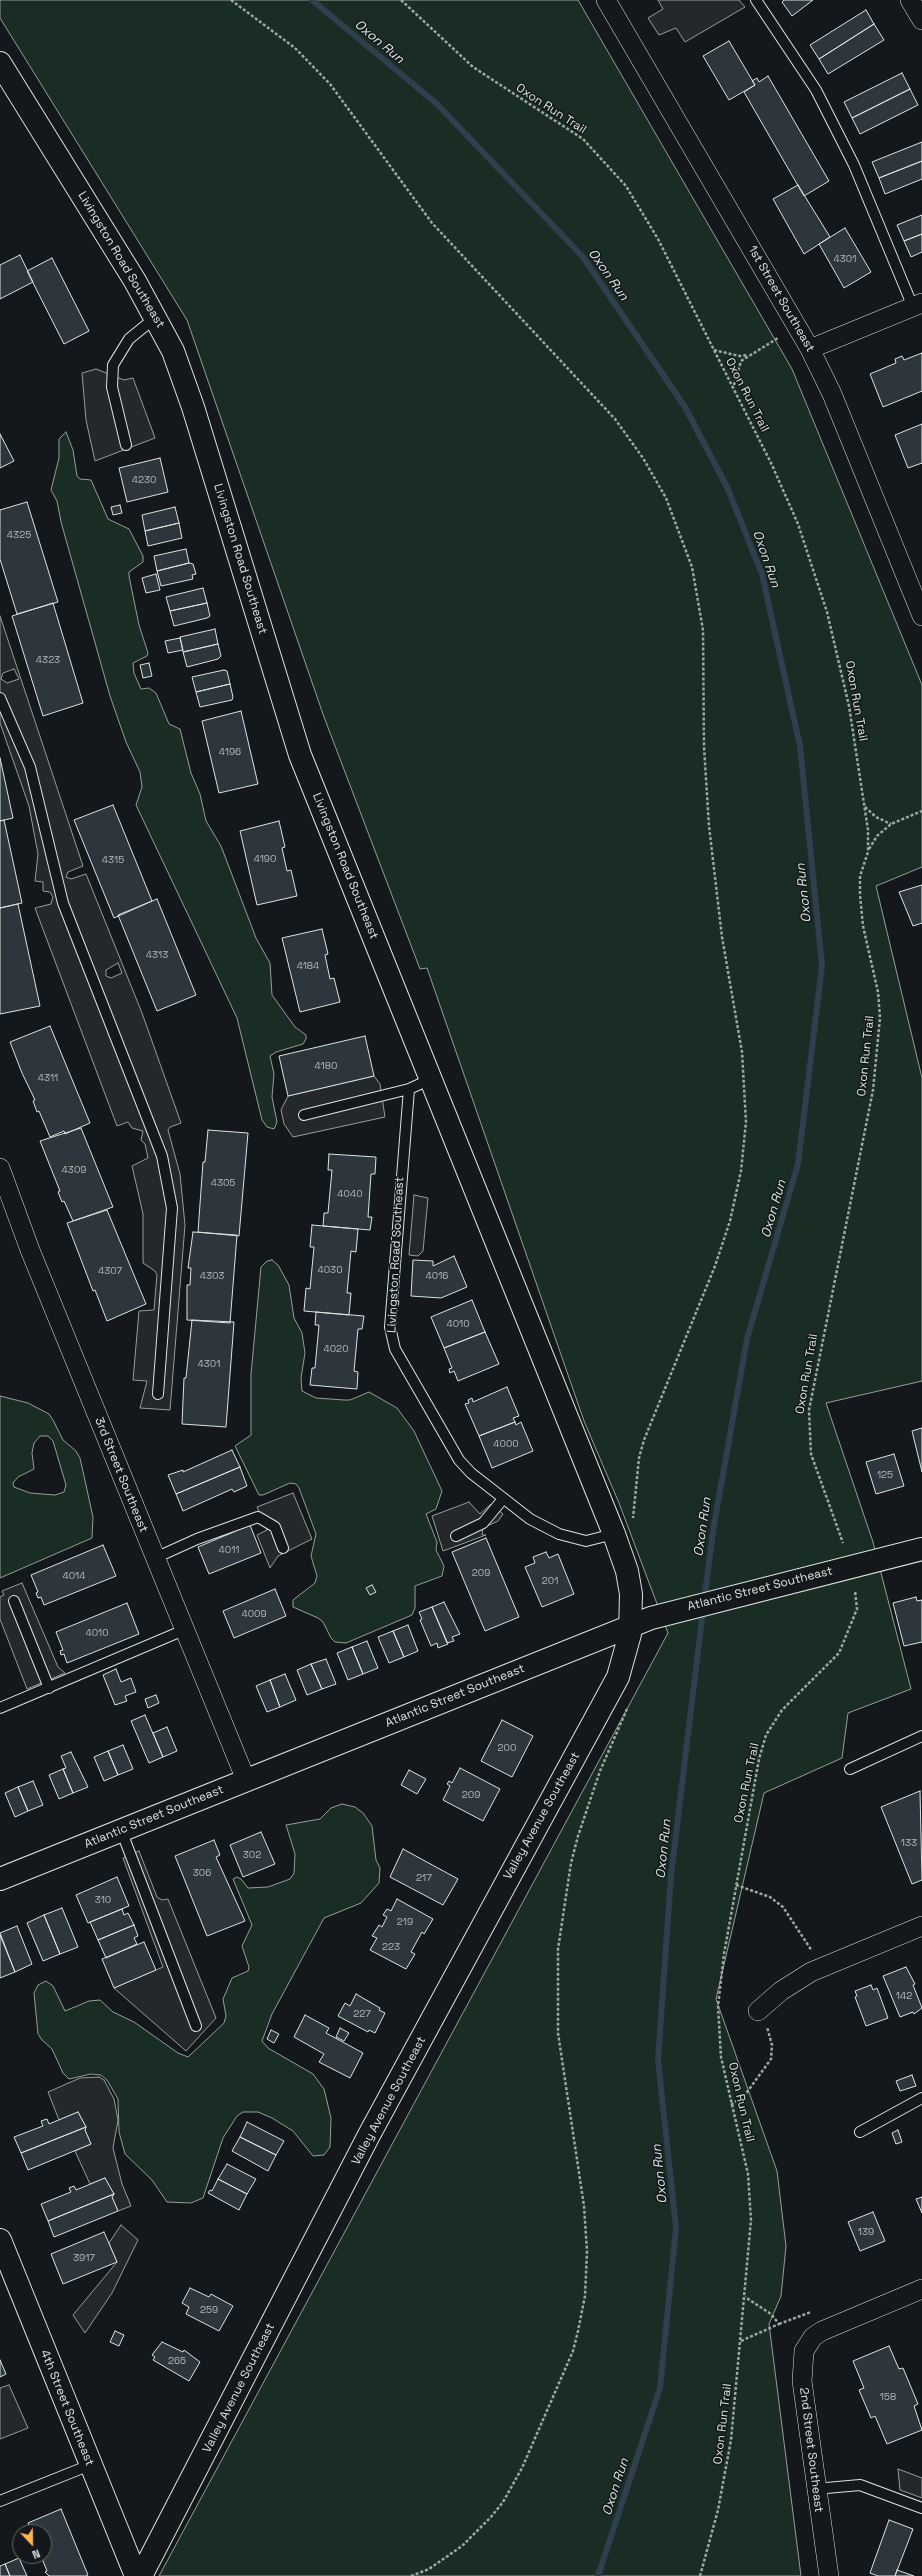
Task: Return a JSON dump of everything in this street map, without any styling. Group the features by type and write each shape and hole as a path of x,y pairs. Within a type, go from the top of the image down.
{"street":[{"name":"1st Street Southeast","path":"606,0 810,349 835,400 922,616"},
{"path":"910,0 922,20"},
{"name":"Livingston Road Southeast","path":"0,63 156,316 173,351 193,406 298,748 614,1534 629,1577 631,1625"},
{"path":"810,349 918,305"},
{"name":"3rd Street Southeast","path":"0,1168 30,1250 246,1780"},
{"name":"Atlantic Street Southeast","path":"0,1879 631,1625 658,1616 922,1549"},
{"name":"Valley Avenue Southeast","path":"141,2576 370,2135 618,1677 631,1625"},
{"path":"758,2011 786,1987 819,1968 922,1926"},
{"name":"4th Street Southeast","path":"0,2240 136,2576"},
{"path":"818,2325 922,2290"},
{"name":"2nd Street Southeast","path":"818,2325 814,2337 804,2351 801,2371 815,2489 829,2576"}],"lane":[{"path":"756,0 816,90 854,165 918,305"},
{"path":"126,445 112,387 113,365 130,339 156,316"},
{"path":"0,698 30,767 63,903 162,1156 172,1208 158,1394"},
{"path":"304,1115 409,1089 431,1080"},
{"name":"Livingston Road Southeast","path":"409,1089 390,1327 392,1341 399,1358 459,1460 471,1473 503,1499 540,1525 570,1538 590,1541 614,1534"},
{"path":"456,1536 483,1523 503,1499"},
{"path":"155,1558 197,1539 258,1517 275,1527 283,1548"},
{"path":"14,1601 48,1688"},
{"path":"0,1708 184,1630"},
{"path":"850,1769 922,1736"},
{"path":"121,1830 196,2026"},
{"path":"860,2132 922,2098"},
{"path":"0,2501 90,2465"},
{"path":"815,2489 860,2485 922,2508"}],"path":[{"path":"231,0 295,48 320,73 364,128 396,178 432,223 615,419 643,458 666,498 692,567 703,630 704,747 709,826 722,937 743,1058 746,1122 741,1171 730,1221 715,1266 644,1440 639,1458 633,1518"},
{"name":"Oxon Run Trail","path":"401,0 473,67 583,139 614,171 647,218 714,350 734,386 786,496 818,584 842,669 865,807 868,852 860,876 860,896 865,939 879,998 878,1051 873,1090 808,1410 811,1454 843,1543"},
{"path":"734,386 737,369 741,361 748,355 778,338"},
{"path":"714,350 738,356 748,355"},
{"path":"865,807 876,817 891,824"},
{"path":"868,852 877,836 891,824 922,811"},
{"name":"Oxon Run Trail","path":"700,2576 718,2510 729,2453 742,2341 751,2220 750,2190 741,2139 731,2106 721,2057 718,2006 722,1967 759,1759 766,1736 782,1710 839,1653 857,1609 855,1591"},
{"path":"411,2576 429,2569 462,2546 483,2527 503,2502 522,2468 571,2356 578,2331 585,2296 587,2251 584,2206 558,2033 558,1949 568,1877 578,1836 600,1771 631,1701"},
{"path":"736,1885 770,1897 783,1907 809,1946 819,1968"},
{"path":"731,2106 745,2095 771,2060 771,2037 758,2011"},
{"path":"745,2297 771,2314 779,2324"},
{"path":"742,2341 779,2324 811,2312 818,2325"}],"green space":[{"path":"0,0 578,0 792,369 922,685 922,867 876,886 922,1078 922,1381 826,1403 873,1542 911,1689 848,1713 842,1758 764,1793 716,1999 777,2171 786,2246 781,2296 769,2324 801,2576 159,2576 668,1633 619,1503 584,1421 427,968 420,969 324,717 187,320 0,18"},
{"path":"66,432 73,450 77,476 80,479 91,480 108,519 129,529 143,556 143,562 129,572 139,625 148,653 147,656 133,663 134,673 141,689 149,688 156,693 169,724 180,729 191,773 200,794 206,821 221,846 256,938 270,963 272,995 295,1027 306,1035 306,1039 303,1044 276,1052 270,1056 274,1074 272,1097 277,1122 274,1129 267,1127 262,1120 237,1018 136,805 142,787 140,772 126,742 110,696 61,522 57,501 51,490 59,458 59,439"},
{"path":"272,1260 278,1265 289,1285 294,1318 302,1333 305,1353 301,1378 302,1391 316,1398 344,1400 350,1400 369,1392 397,1408 414,1431 442,1491 436,1509 426,1514 437,1542 436,1550 444,1566 442,1576 415,1586 415,1608 412,1615 346,1643 335,1642 331,1638 323,1622 318,1618 293,1607 293,1600 315,1583 317,1576 311,1556 316,1534 299,1488 296,1484 290,1483 263,1495 259,1495 235,1446 251,1435 251,1374 261,1267 267,1261"},
{"path":"0,1396 28,1403 49,1414 63,1440 76,1451 80,1458 93,1517 92,1538 0,1578","holes":["40,1436 48,1436 53,1441 66,1485 64,1492 55,1495 30,1493 14,1487 13,1483 18,1477 34,1469 32,1453 34,1443"]},
{"path":"342,1804 355,1807 363,1813 372,1826 376,1860 380,1868 379,1883 361,1903 324,1918 272,2014 262,2041 268,2048 313,2074 324,2089 331,2118 330,2147 324,2155 313,2156 293,2131 272,2118 258,2112 243,2112 237,2116 223,2138 203,2198 191,2203 167,2202 152,2180 125,2154 119,2132 118,2099 107,2080 101,2075 91,2074 69,2079 63,2073 52,2049 38,2034 34,1993 38,1985 46,1981 53,1986 65,2011 89,2001 100,2000 113,2012 134,2022 178,2053 188,2057 224,2023 226,2016 223,1999 232,1978 248,1971 249,1967 242,1946 252,1925 233,1879 237,1877 241,1879 248,1888 268,1887 290,1879 294,1873 295,1854 286,1825 320,1819 331,1808"}],"shaded area":[{"path":"658,0 739,0 745,7 685,42 676,28 659,35 648,18 663,9"},
{"path":"96,369 124,380 133,378 155,438 95,461 86,420 82,373"},
{"path":"0,616 83,866 68,872 66,877 71,879 86,874 142,1013 181,1123 170,1127 168,1130 180,1174 185,1225 170,1410 140,1408 147,1381 133,1380 139,1311 154,1310 157,1275 155,1271 143,1263 143,1214 132,1166 148,1158 145,1144 141,1140 143,1131 132,1128 128,1122 117,1126 35,908 51,904 53,897 50,892 43,891 43,882 35,881 38,854 29,806 0,723","holes":["14,669 19,679 7,683 1,679 3,673","118,963 122,973 111,978 106,976 106,970"]},
{"path":"374,1076 380,1084 385,1117 293,1137 284,1124 281,1110 288,1096"},
{"path":"414,1195 428,1198 423,1251 418,1256 409,1255"},
{"path":"293,1493 312,1539 278,1556 270,1568 257,1535 267,1530 257,1507"},
{"path":"469,1502 480,1514 491,1504 503,1514 498,1521 483,1528 482,1535 486,1535 443,1551 432,1516"},
{"path":"22,1583 58,1667 65,1673 27,1689 0,1619 0,1597 4,1595 2,1591"},
{"path":"139,1851 157,1897 162,1900 168,1899 216,2018 186,2051 114,1988 163,1967 123,1858"},
{"path":"99,2077 104,2080 114,2099 118,2120 113,2148 122,2184 131,2206 118,2211 112,2197 114,2195 105,2178 90,2184 75,2151 91,2144 85,2130 86,2127 78,2112 59,2120 48,2092 80,2078"},
{"path":"121,2225 138,2240 112,2293 85,2333 73,2315 117,2262 109,2243"},
{"path":"9,2385 28,2428 0,2439 0,2388"},
{"path":"898,2469 922,2478 922,2498 900,2490"}],"building":[{"path":"784,0 813,0 792,16 782,2"},
{"path":"866,10 874,24 819,59 810,45"},
{"path":"874,24 884,40 828,74 819,59"},
{"path":"729,41 755,85 729,100 703,56"},
{"path":"902,73 910,89 852,118 844,102"},
{"path":"768,76 829,181 804,196 744,92 755,85 752,81 757,78 759,82"},
{"path":"910,89 918,105 860,134 852,118"},
{"path":"922,142 922,161 879,178 872,162"},
{"path":"922,161 922,179 885,194 879,178"},
{"path":"798,185 830,237 804,254 773,199"},
{"path":"922,215 922,234 904,241 897,225"},
{"path":"845,228 871,272 844,288 819,244"},
{"path":"922,234 922,252 911,257 904,241"},
{"path":"20,255 33,282 0,299 0,265"},
{"path":"52,258 89,331 64,344 27,271"},
{"path":"922,353 922,391 883,407 870,374 896,363 895,359 902,356 904,360"},
{"path":"922,424 922,463 908,468 895,435"},
{"path":"0,434 14,461 0,468"},
{"path":"160,458 168,492 127,502 119,468"},
{"path":"27,502 58,602 17,614 0,559 0,510"},
{"path":"120,505 122,513 113,515 111,507"},
{"path":"175,507 179,523 145,531 142,515"},
{"path":"179,523 182,538 148,546 145,531"},
{"path":"186,549 189,563 157,571 154,556"},
{"path":"189,563 193,564 196,574 192,575 193,579 161,586 157,571"},
{"path":"156,574 160,590 146,593 142,578"},
{"path":"203,588 207,603 170,611 166,597"},
{"path":"53,603 83,703 43,716 12,616"},
{"path":"207,603 210,616 174,626 170,611"},
{"path":"215,629 218,644 183,652 180,637"},
{"path":"180,638 183,650 168,653 165,641"},
{"path":"218,644 221,656 218,659 187,667 183,652"},
{"path":"149,663 152,676 143,678 140,665"},
{"path":"224,670 227,671 230,684 196,692 192,677"},
{"path":"230,684 233,697 232,700 200,707 196,692"},
{"path":"241,711 258,784 219,793 202,721"},
{"path":"0,758 13,818 0,821"},
{"path":"113,805 152,901 114,918 74,820"},
{"path":"4,820 22,903 0,908 0,821"},
{"path":"279,821 285,847 282,848 287,871 291,870 297,896 257,905 240,831"},
{"path":"922,885 922,923 913,926 899,892"},
{"path":"157,899 196,995 157,1011 118,915"},
{"path":"18,904 40,1006 0,1014 0,908"},
{"path":"322,929 328,954 325,955 330,979 334,978 340,1002 300,1012 282,938"},
{"path":"50,1026 90,1123 65,1134 64,1131 50,1137 39,1111 37,1112 33,1101 35,1100 22,1073 10,1042"},
{"path":"365,1036 374,1076 288,1096 279,1056"},
{"path":"81,1128 113,1207 73,1221 64,1201 62,1202 58,1192 60,1191 40,1141"},
{"path":"208,1130 248,1133 239,1236 198,1232 203,1162 205,1162"},
{"path":"329,1154 376,1157 375,1174 371,1174 368,1217 372,1217 370,1230 323,1226 324,1213 328,1213 332,1170 328,1170"},
{"path":"107,1210 146,1304 107,1321 95,1290 93,1291 67,1223"},
{"path":"312,1225 358,1229 356,1252 351,1251 347,1293 351,1293 349,1315 304,1311 306,1288 310,1289 314,1247 310,1247"},
{"path":"193,1232 237,1235 230,1323 187,1320 187,1285 190,1285 191,1268 188,1268"},
{"path":"454,1256 467,1287 441,1298 411,1296 413,1260 433,1261 433,1266"},
{"path":"472,1300 485,1332 444,1348 431,1317"},
{"path":"316,1312 364,1316 362,1329 358,1329 354,1371 358,1372 357,1389 310,1385 312,1368 315,1368 319,1325 315,1325"},
{"path":"192,1320 234,1322 226,1427 182,1424 184,1378 186,1378"},
{"path":"485,1332 499,1364 458,1381 454,1371 450,1373 449,1369 452,1368 444,1348"},
{"path":"507,1387 519,1416 513,1418 515,1422 479,1436 465,1404 469,1403 468,1400 472,1398 473,1402"},
{"path":"515,1422 516,1425 521,1422 533,1451 492,1468 479,1436"},
{"path":"922,1428 922,1472 912,1431"},
{"path":"232,1450 240,1467 176,1494 168,1475 183,1470 183,1472"},
{"path":"894,1454 904,1486 876,1494 866,1462"},
{"path":"240,1467 247,1486 234,1492 232,1489 183,1511 176,1494"},
{"path":"241,1525 243,1528 250,1525 261,1553 209,1574 198,1547 236,1531 234,1528"},
{"path":"486,1538 519,1617 485,1631 452,1552"},
{"path":"103,1545 116,1576 44,1605 41,1597 38,1598 36,1593 38,1592 31,1575"},
{"path":"546,1552 549,1558 558,1554 574,1594 542,1607 525,1567 535,1563 533,1557"},
{"path":"372,1585 376,1592 370,1595 366,1588"},
{"path":"275,1589 286,1616 234,1638 223,1611"},
{"path":"916,1597 917,1601 922,1600 922,1642 904,1646 893,1603"},
{"path":"444,1602 460,1634 452,1637 454,1641 447,1643 432,1607"},
{"path":"127,1603 139,1634 67,1663 64,1654 61,1655 60,1651 63,1650 56,1632"},
{"path":"432,1607 448,1644 438,1648 437,1643 431,1646 420,1620 422,1619 419,1612"},
{"path":"408,1625 418,1651 404,1657 393,1631"},
{"path":"393,1631 404,1657 389,1663 378,1637"},
{"path":"367,1641 378,1668 363,1674 352,1647"},
{"path":"352,1647 363,1674 348,1680 337,1653"},
{"path":"326,1659 336,1684 322,1689 311,1664"},
{"path":"311,1664 322,1689 307,1695 297,1670"},
{"path":"116,1669 121,1682 131,1678 136,1692 125,1696 127,1701 115,1705 103,1675"},
{"path":"285,1674 296,1700 280,1707 270,1680"},
{"path":"270,1680 280,1707 267,1712 256,1686"},
{"path":"156,1695 159,1703 148,1708 145,1699"},
{"path":"145,1715 163,1757 149,1763 131,1721"},
{"path":"502,1720 533,1736 512,1777 481,1761"},
{"path":"167,1727 177,1751 163,1757 153,1733"},
{"path":"123,1745 133,1769 118,1775 108,1751"},
{"path":"108,1751 118,1775 104,1781 94,1757"},
{"path":"71,1752 88,1787 73,1793 63,1769 66,1768 61,1756"},
{"path":"460,1768 500,1789 483,1821 443,1800 450,1786 447,1784 449,1781 452,1783"},
{"path":"63,1769 73,1793 59,1799 49,1775"},
{"path":"409,1770 426,1779 417,1794 401,1785"},
{"path":"33,1781 43,1805 28,1811 18,1787"},
{"path":"18,1787 28,1811 15,1817 5,1793"},
{"path":"920,1791 922,1880 912,1884 881,1807"},
{"path":"261,1832 275,1864 243,1877 230,1845"},
{"path":"214,1840 220,1855 216,1857 245,1921 207,1936 175,1856"},
{"path":"403,1849 458,1879 443,1905 390,1877"},
{"path":"117,1877 129,1906 88,1923 76,1895"},
{"path":"397,1899 433,1919 424,1934 422,1932 411,1952 415,1954 406,1969 370,1950 377,1938 372,1936 379,1925 382,1927 387,1917 383,1915 387,1909 391,1911"},
{"path":"62,1908 78,1947 60,1954 44,1915"},
{"path":"122,1909 124,1915 128,1913 134,1925 98,1940 90,1922"},
{"path":"44,1915 60,1954 43,1961 27,1923"},
{"path":"134,1925 138,1936 134,1938 137,1944 106,1958 98,1940"},
{"path":"17,1926 32,1964 15,1972 0,1933"},
{"path":"0,1935 15,1972 0,1978"},
{"path":"144,1942 156,1970 114,1988 102,1959"},
{"path":"906,1967 915,1984 913,1985 922,2008 914,2014 913,2012 900,2017 883,1976"},
{"path":"871,1985 873,1990 877,1988 888,2018 866,2026 855,1997 857,1996 855,1991"},
{"path":"356,1994 380,2008 379,2010 385,2013 375,2033 369,2030 368,2032 338,2016 345,2003 350,2006"},
{"path":"305,2015 329,2028 326,2033 363,2053 350,2078 319,2062 324,2054 294,2037"},
{"path":"340,2028 349,2033 344,2041 336,2037"},
{"path":"271,2030 279,2034 274,2043 267,2039"},
{"path":"912,2075 916,2086 900,2091 896,2081"},
{"path":"78,2112 86,2127 21,2153 14,2137 43,2126 41,2121 47,2119 49,2124"},
{"path":"247,2122 284,2141 276,2155 240,2137"},
{"path":"86,2127 85,2130 91,2144 28,2170 21,2153"},
{"path":"898,2130 902,2142 896,2144 892,2133"},
{"path":"240,2137 276,2155 268,2171 232,2151"},
{"path":"227,2164 256,2179 247,2194 218,2179"},
{"path":"105,2178 114,2194 48,2221 41,2204 71,2192 69,2188 74,2186 76,2190"},
{"path":"218,2179 247,2194 239,2210 208,2193 210,2190 212,2191"},
{"path":"114,2194 112,2197 118,2211 54,2237 48,2221"},
{"path":"922,2197 922,2213 916,2199"},
{"path":"873,2212 885,2241 860,2251 848,2222"},
{"path":"104,2232 117,2262 63,2284 51,2254"},
{"path":"190,2288 209,2297 211,2294 233,2306 219,2331 186,2314 189,2307 182,2303"},
{"path":"115,2331 124,2335 119,2346 110,2342"},
{"path":"162,2342 183,2352 184,2350 200,2362 189,2381 153,2360 155,2357 152,2355"},
{"path":"889,2346 899,2369 903,2368 918,2404 914,2406 922,2430 887,2444 875,2416 871,2418 859,2390 864,2388 853,2361"},
{"path":"0,2360 6,2374 0,2377"},
{"path":"61,2509 88,2575 49,2576 45,2572 47,2571 44,2564 52,2564 52,2524 28,2523"},
{"path":"889,2520 913,2529 895,2576 878,2576 870,2573"},
{"path":"12,2561 12,2564 22,2564 27,2576 10,2576 5,2564"},
{"path":"5,2564 10,2576 0,2576 0,2566"},
{"path":"897,2570 914,2576 895,2576"}],"waterway":[{"name":"Oxon Run","path":"312,0 437,104 583,257 685,407 728,489 762,574 800,746 822,966 798,1164 747,1339 714,1525 704,1600"},
{"name":"Oxon Run","path":"598,2576 660,2388 676,2228 658,2060 671,1876 703,1610"}]}
